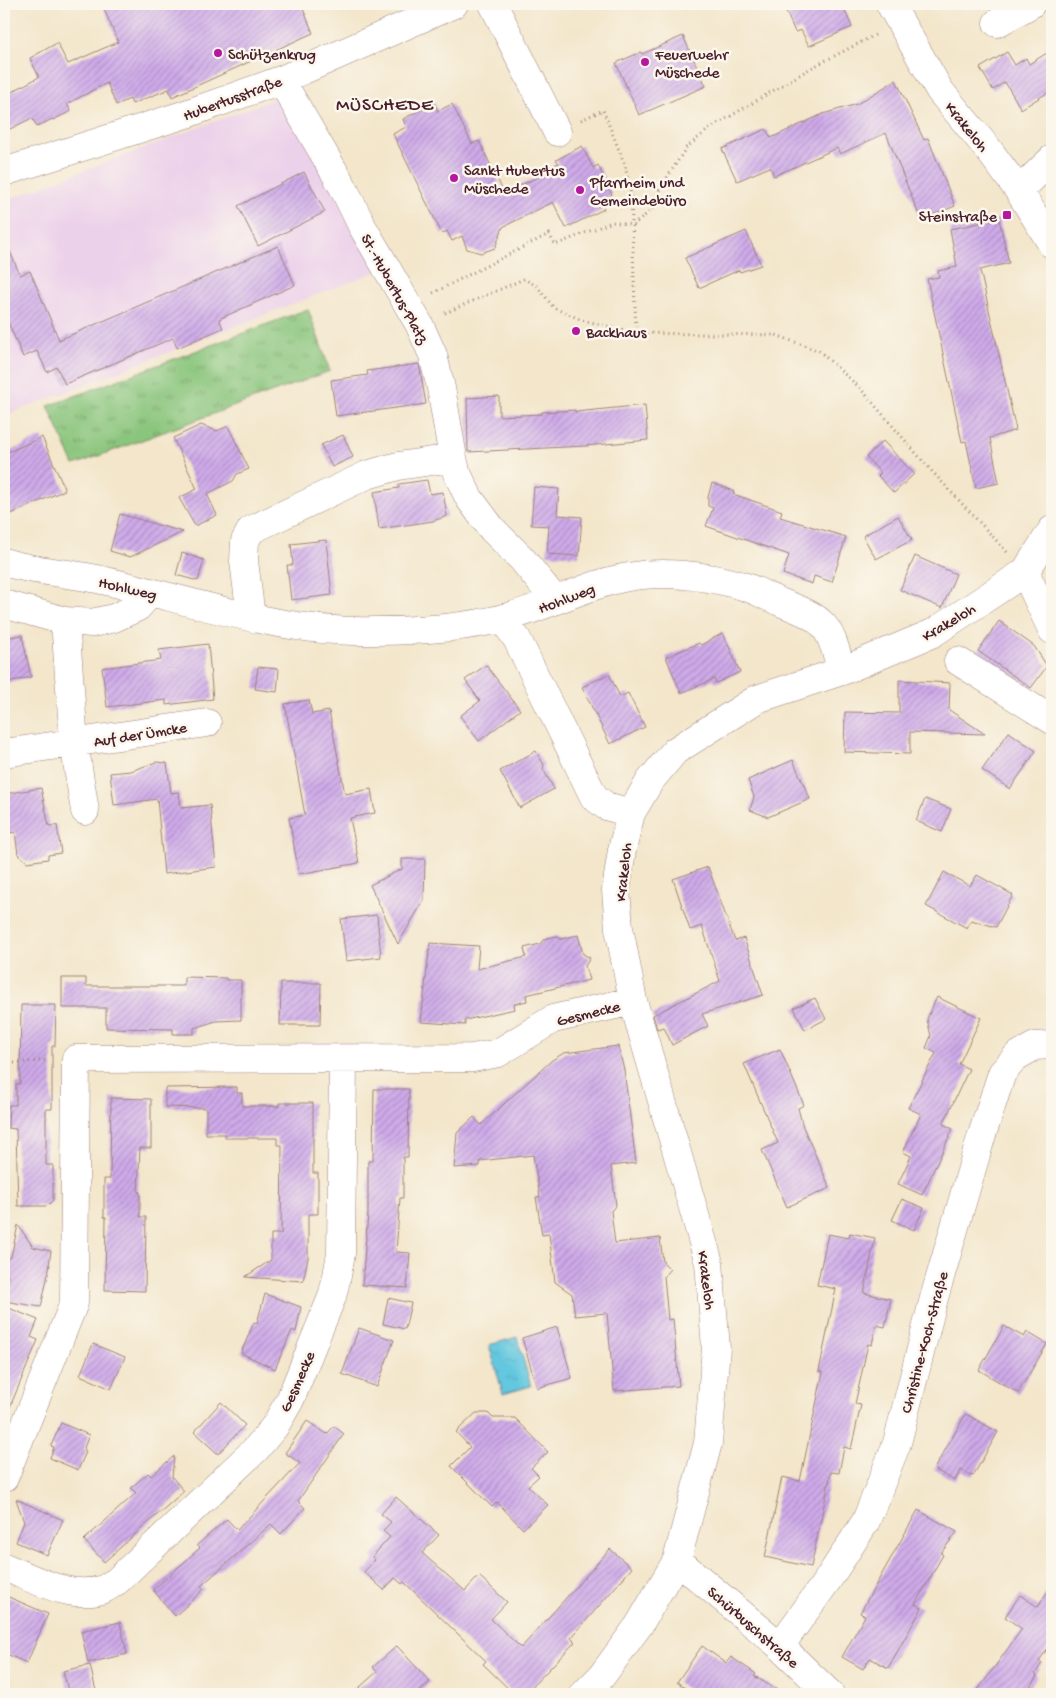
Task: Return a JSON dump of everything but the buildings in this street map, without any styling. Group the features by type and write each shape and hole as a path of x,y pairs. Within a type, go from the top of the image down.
{"street":[{"name":"Hubertusstraße","path":"4,172 186,114 281,80 454,4"},
{"path":"493,4 557,132"},
{"path":"997,23 1031,4"},
{"name":"Krakeloh","path":"895,13 940,91 988,149 1019,191 1052,244"},
{"name":"St.-Hubertus-Platz","path":"281,80 343,187 362,226 413,315 433,355 456,471 469,498 492,529 522,560 555,600"},
{"path":"1019,191 1052,159"},
{"path":"251,617 244,562 245,541 251,530 367,475 398,466 453,458"},
{"name":"Krakeloh","path":"584,1694 601,1677 640,1625 677,1560 708,1443 716,1348 709,1263 633,1001 619,928 616,890 622,850 631,813 650,781 675,751 756,699 842,671 933,633 1026,572 1052,530"},
{"name":"Hohlweg","path":"4,562 104,580 251,617 313,629 374,632 454,626 502,618 530,611 601,583 625,577 663,574 697,577 740,585 810,614 825,627 834,646 842,671"},
{"path":"1026,572 1052,630"},
{"path":"4,604 65,621 92,623 114,618 138,607 150,592"},
{"path":"502,618 517,639 594,797 606,806 631,813"},
{"name":"Auf der Ümcke","path":"65,621 74,743 85,811"},
{"path":"958,662 1052,720"},
{"name":"Auf der Ümcke","path":"4,753 207,723"},
{"name":"Gesmecke","path":"76,1059 473,1058 498,1053 553,1019 633,1001"},
{"name":"Christine-Koch-Straße","path":"780,1646 827,1581 866,1521 873,1504 896,1443 934,1298 1002,1073 1017,1056 1035,1046 1052,1045"},
{"path":"4,1478 74,1303 76,1059"},
{"name":"Gesmecke","path":"4,1567 62,1590 80,1592 103,1589 117,1581 249,1456 275,1426 290,1400 332,1297 337,1276 341,1253 342,1059"},
{"name":"Schürbuschstraße","path":"677,1560 780,1646 830,1694"}],"path":[{"path":"413,315 549,234 555,245 612,222 632,225 640,220 652,209 658,192 686,148 709,129 811,68 895,13"},
{"path":"557,132 603,110 625,165 631,195 636,333"},
{"path":"413,315 524,278 537,286 554,308 582,320 636,333 776,335 818,351 860,388 928,467 1026,572"},
{"path":"4,1064 36,1060 76,1059"}],"shaded area":[{"path":"290,93 383,269 4,416 4,201"}],"green space":[{"path":"308,309 330,371 74,465 48,406"}],"water":[{"path":"517,1337 531,1386 503,1394 489,1345"}],"place":[{"name":"Schützenkrug","path":"218,53"},
{"name":"Feuerwehr Müschede","path":"645,62"},
{"name":"Sankt Hubertus Müschede","path":"454,178"},
{"name":"Pfarrheim und Gemeindebüro","path":"580,190"},
{"name":"Steinstraße","path":"1007,215"},
{"name":"Backhaus","path":"576,331"}],"district":[{"name":"MÜSCHEDE","path":"385,103"}]}
